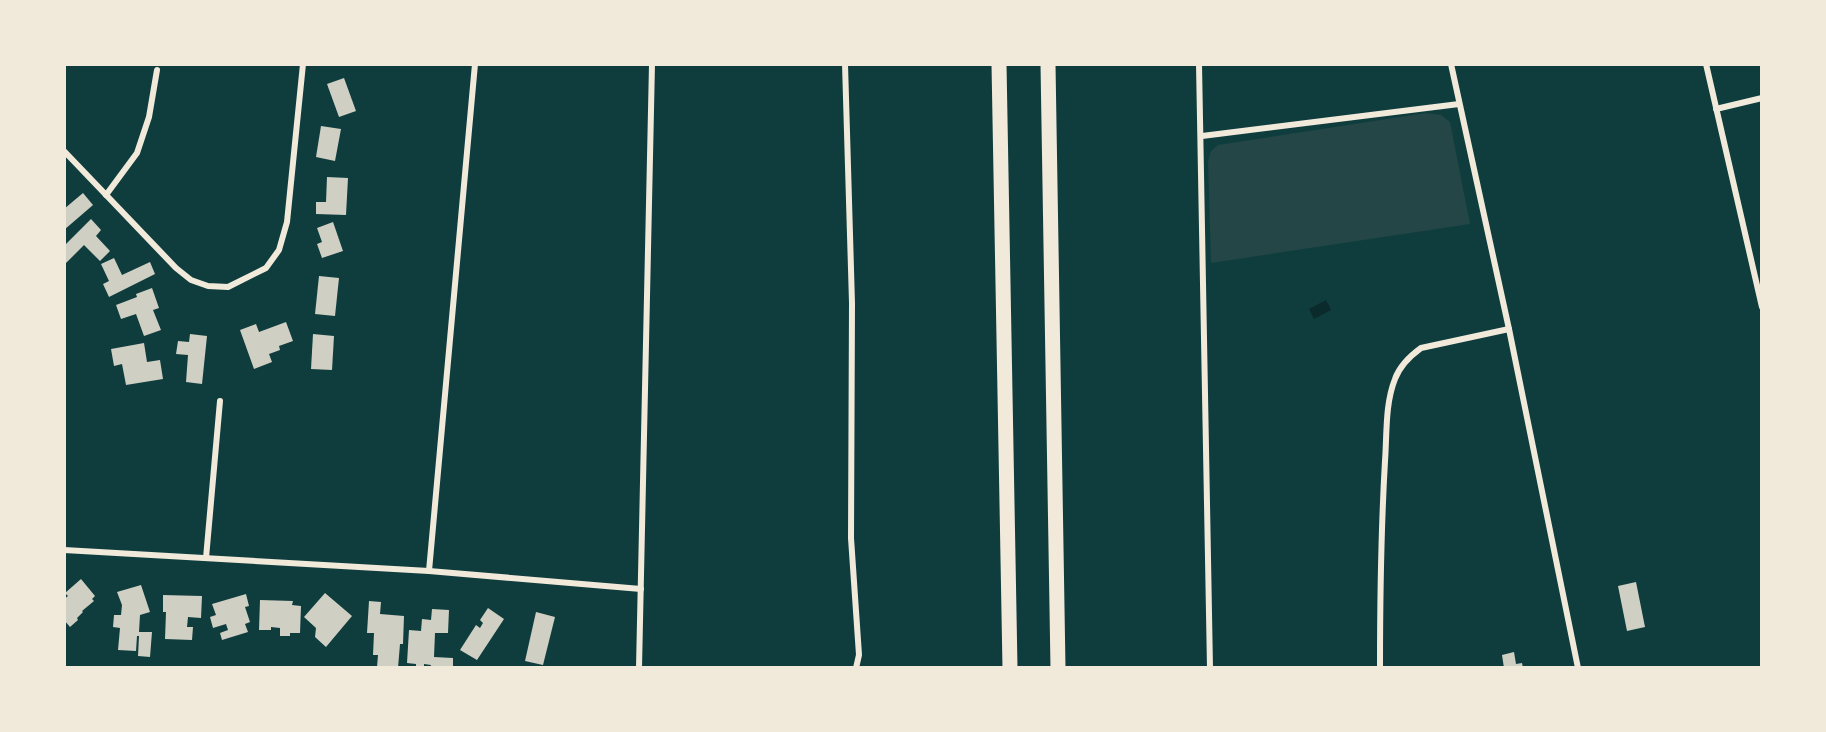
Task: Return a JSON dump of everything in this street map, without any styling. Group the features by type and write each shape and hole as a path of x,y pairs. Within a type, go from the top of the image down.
{"highway":[{"path":"999,64 1010,668"},
{"path":"1048,64 1058,668"}],"street":[{"path":"64,151 144,237 191,280 208,286 228,287 249,279 266,268 279,250 287,222 303,64"},
{"path":"429,571 475,64"},
{"path":"639,668 652,64"},
{"path":"845,64 852,303 851,538 859,655 856,668"},
{"path":"1199,64 1210,668"},
{"path":"1451,64 1509,329 1578,668"},
{"path":"1706,64 1761,307"},
{"path":"106,195 137,153 149,117 157,70"},
{"path":"1716,109 1761,98"},
{"path":"1202,136 1459,104"},
{"path":"1380,668 1382,506 1388,415 1391,391 1396,376 1410,356 1421,348 1509,329"},
{"path":"206,558 220,401"},
{"path":"64,550 429,571 641,589"}],"shaded area":[{"path":"1426,113 1441,115 1450,122 1470,224 1211,263 1208,161 1211,151 1218,145"},
{"path":"1326,300 1331,310 1314,319 1309,309"}],"building":[{"path":"344,78 356,111 339,117 327,84"},
{"path":"321,126 341,129 335,161 316,157"},
{"path":"327,177 348,178 346,215 316,214 316,202 326,202"},
{"path":"83,193 93,205 64,230 64,209"},
{"path":"91,219 101,230 96,236 110,251 100,261 84,245 64,265 64,246"},
{"path":"333,222 343,251 322,258 317,244 322,242 317,228"},
{"path":"114,258 122,275 150,262 155,274 109,297 103,284 109,281 101,264"},
{"path":"319,276 339,278 335,316 315,314"},
{"path":"152,288 159,308 153,310 161,330 144,336 136,314 121,319 116,305"},
{"path":"286,322 293,341 279,346 280,350 269,354 272,362 254,369 240,330 256,324 259,332"},
{"path":"190,334 207,336 202,384 186,382 188,355 176,354 178,341 189,342"},
{"path":"313,334 334,336 332,370 311,369"},
{"path":"144,343 147,362 160,360 163,379 126,385 122,364 114,366 111,349"},
{"path":"81,579 95,596 92,599 94,601 82,611 78,620 70,627 64,620 64,599 68,596 65,593"},
{"path":"1636,582 1645,627 1627,631 1618,586"},
{"path":"141,585 150,612 140,615 139,632 152,632 150,657 138,656 139,636 137,636 136,651 118,650 120,628 113,627 114,615 121,615 122,605 117,592"},
{"path":"325,593 352,616 326,647 315,637 316,628 304,617"},
{"path":"246,594 249,606 245,607 250,622 245,624 248,632 222,640 220,633 228,630 226,624 213,628 210,617 216,615 212,604"},
{"path":"163,595 202,596 201,618 188,617 187,627 193,627 192,640 165,639 166,612 163,612"},
{"path":"260,600 293,601 292,605 301,606 300,633 280,636 280,628 271,627 271,630 259,630"},
{"path":"369,601 381,602 380,614 404,616 403,644 400,644 398,668 377,667 378,655 373,655 374,633 367,633"},
{"path":"488,608 504,619 477,660 460,650 476,625 480,628 483,623 480,620"},
{"path":"432,609 449,610 448,633 435,633 434,657 453,658 453,668 430,668 431,665 424,664 424,668 416,668 416,664 407,663 409,630 421,631 422,619 431,620"},
{"path":"536,612 555,617 543,665 525,661"},
{"path":"1514,652 1516,664 1522,663 1523,668 1504,668 1502,655"}]}
